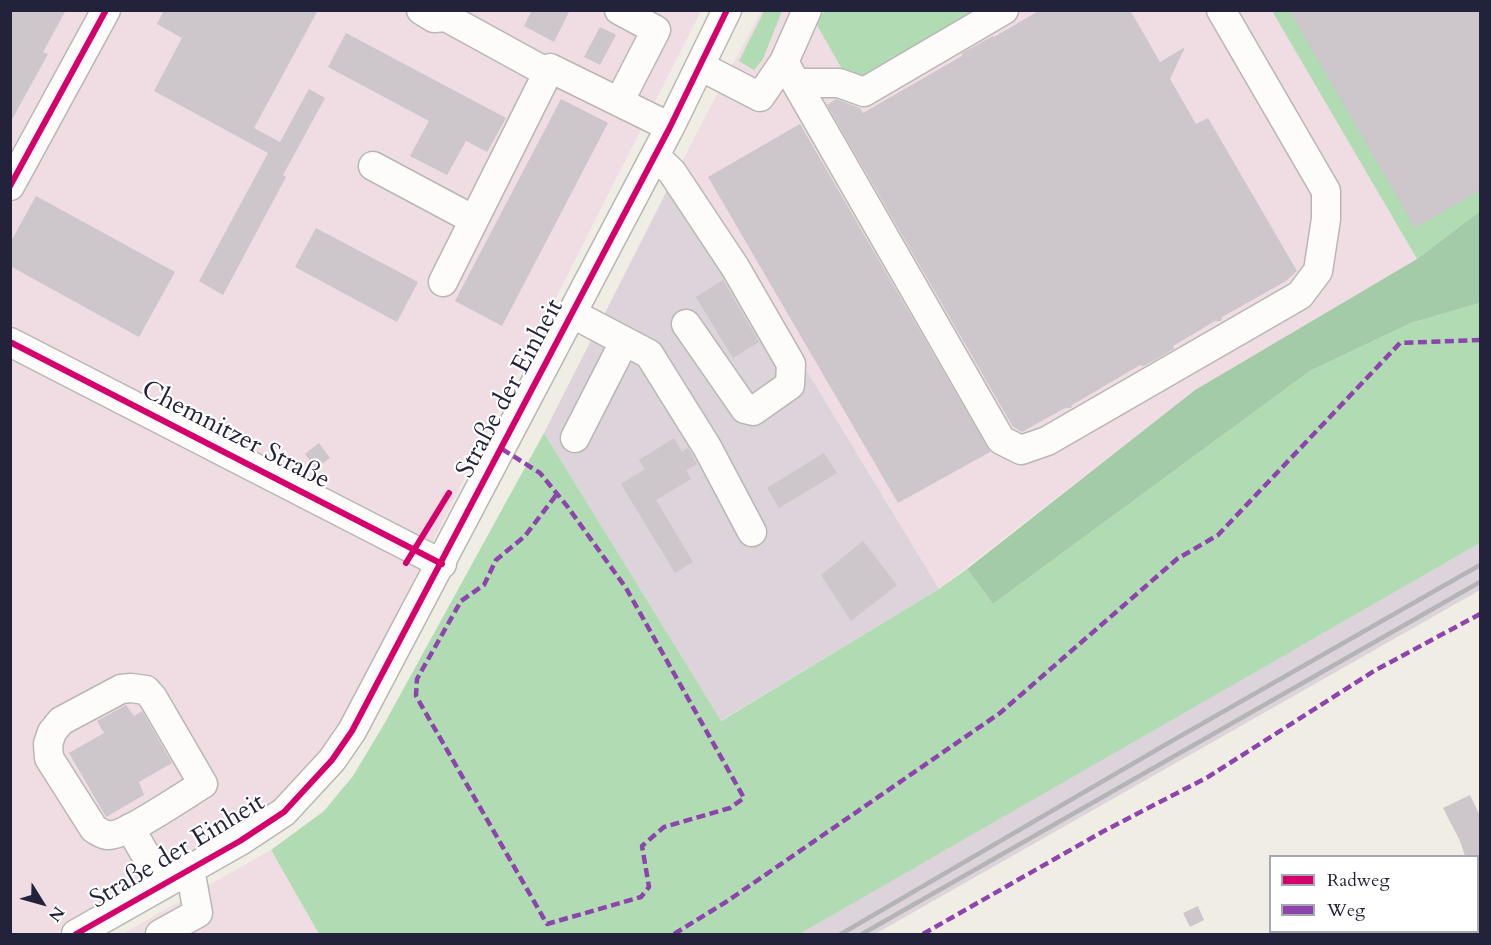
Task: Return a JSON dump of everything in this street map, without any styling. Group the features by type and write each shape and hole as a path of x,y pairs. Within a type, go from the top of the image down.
{"street":[{"path":"10,186 106,10"},
{"path":"619,10 656,30 619,102"},
{"name":"Straße der Einheit","path":"76,934 240,841 284,812 332,760 352,731 442,564 670,127 727,10"},
{"path":"700,66 760,97 790,73 807,10"},
{"path":"790,73 839,83 864,92 1004,10"},
{"path":"790,73 1001,440 1021,450 1047,441 1300,295 1318,271 1326,219 1326,191 1221,10"},
{"path":"439,13 548,73"},
{"path":"443,282 550,68 670,127"},
{"path":"655,156 672,172 735,267 791,364 790,385 753,411 745,409 686,324"},
{"path":"373,166 474,220"},
{"path":"573,314 649,354 707,447 752,532"},
{"name":"Chemnitzer Straße","path":"10,342 442,564"},
{"path":"575,438 624,342"},
{"path":"131,688 146,690 153,698 203,784 130,828 116,835 106,836 94,829 49,758 48,744 52,732 60,721 121,689 131,688"},
{"path":"130,828 163,885"},
{"path":"160,934 198,913 190,869"}],"shaded area":[{"path":"10,11 701,11 342,724 321,754 276,802 207,847 55,934 10,934"},
{"path":"761,11 1272,11 1417,259 1195,390 939,589 681,163"},
{"path":"681,163 939,589 720,721 544,433"},
{"path":"1480,543 1480,590 875,934 797,934"},
{"path":"271,850 319,934 122,934"}],"green space":[{"path":"826,10 987,11 863,81 846,76 818,27 817,18"},
{"path":"764,11 782,11 763,59 754,70 739,61"},
{"path":"1272,11 1480,11 1480,211 1417,259"},
{"path":"1480,211 1480,303 1411,323 1310,371 993,604 967,569 1195,390 1417,259"},
{"path":"1480,303 1480,543 799,934 319,934 271,850 324,811 353,776 383,726 544,433 721,721 939,589 967,569 993,604 1310,371 1411,323"}],"building":[{"path":"10,10 66,10 43,52 48,54 10,123"},
{"path":"164,10 318,10 254,128 280,142 309,89 325,98 283,175 286,177 223,295 199,281 268,153 154,91 182,38 157,24"},
{"path":"532,10 570,10 554,42 524,26"},
{"path":"1040,10 1130,10 1160,62 1185,47 1170,79 1196,124 1208,118 1297,271 1286,281 1222,317 1221,321 1215,321 1173,346 1174,349 1144,366 1140,365 1072,405 1071,408 1065,408 1022,432 1013,427 827,105 836,99 860,108 863,113 962,56 962,53"},
{"path":"1289,10 1480,10 1480,190 1415,228"},
{"path":"600,27 616,35 600,65 584,57"},
{"path":"346,33 506,118 487,152 466,141 447,175 410,156 429,121 328,67"},
{"path":"561,99 608,123 502,326 455,301"},
{"path":"800,124 990,452 898,503 708,177"},
{"path":"36,196 175,272 139,337 10,266 10,243"},
{"path":"316,228 418,282 397,322 295,267"},
{"path":"723,280 759,342 733,358 696,297"},
{"path":"674,438 682,452 688,448 697,464 686,470 691,479 656,500 693,562 675,573 621,484 645,469 639,460"},
{"path":"319,443 330,458 316,468 305,454"},
{"path":"824,453 837,473 779,508 767,488"},
{"path":"863,541 897,585 851,621 821,575"},
{"path":"126,705 134,716 142,711 172,763 139,782 144,795 106,817 69,753 104,733 97,721"},
{"path":"1470,795 1480,816 1480,856 1465,855 1443,808"},
{"path":"1198,906 1204,920 1190,927 1183,913"}],"railway":[{"path":"841,934 1480,565"},
{"path":"862,934 1480,582"}],"marked path":[{"path":"674,934 726,902 1000,713 1177,559 1218,535 1400,343 1480,340"},
{"path":"502,449 540,473 567,506 626,588 744,798 730,808 664,827 642,846 649,887 641,897 547,924 416,696 417,679 461,601 484,585 496,560 525,536 557,494"},
{"path":"923,934 1102,832 1208,777 1374,671 1480,614"}],"cycle path":[{"path":"10,186 106,10"},
{"path":"76,934 240,841 284,812 332,760 352,731 670,127 727,10"},
{"path":"10,342 442,564"},
{"path":"406,563 449,493"}]}
